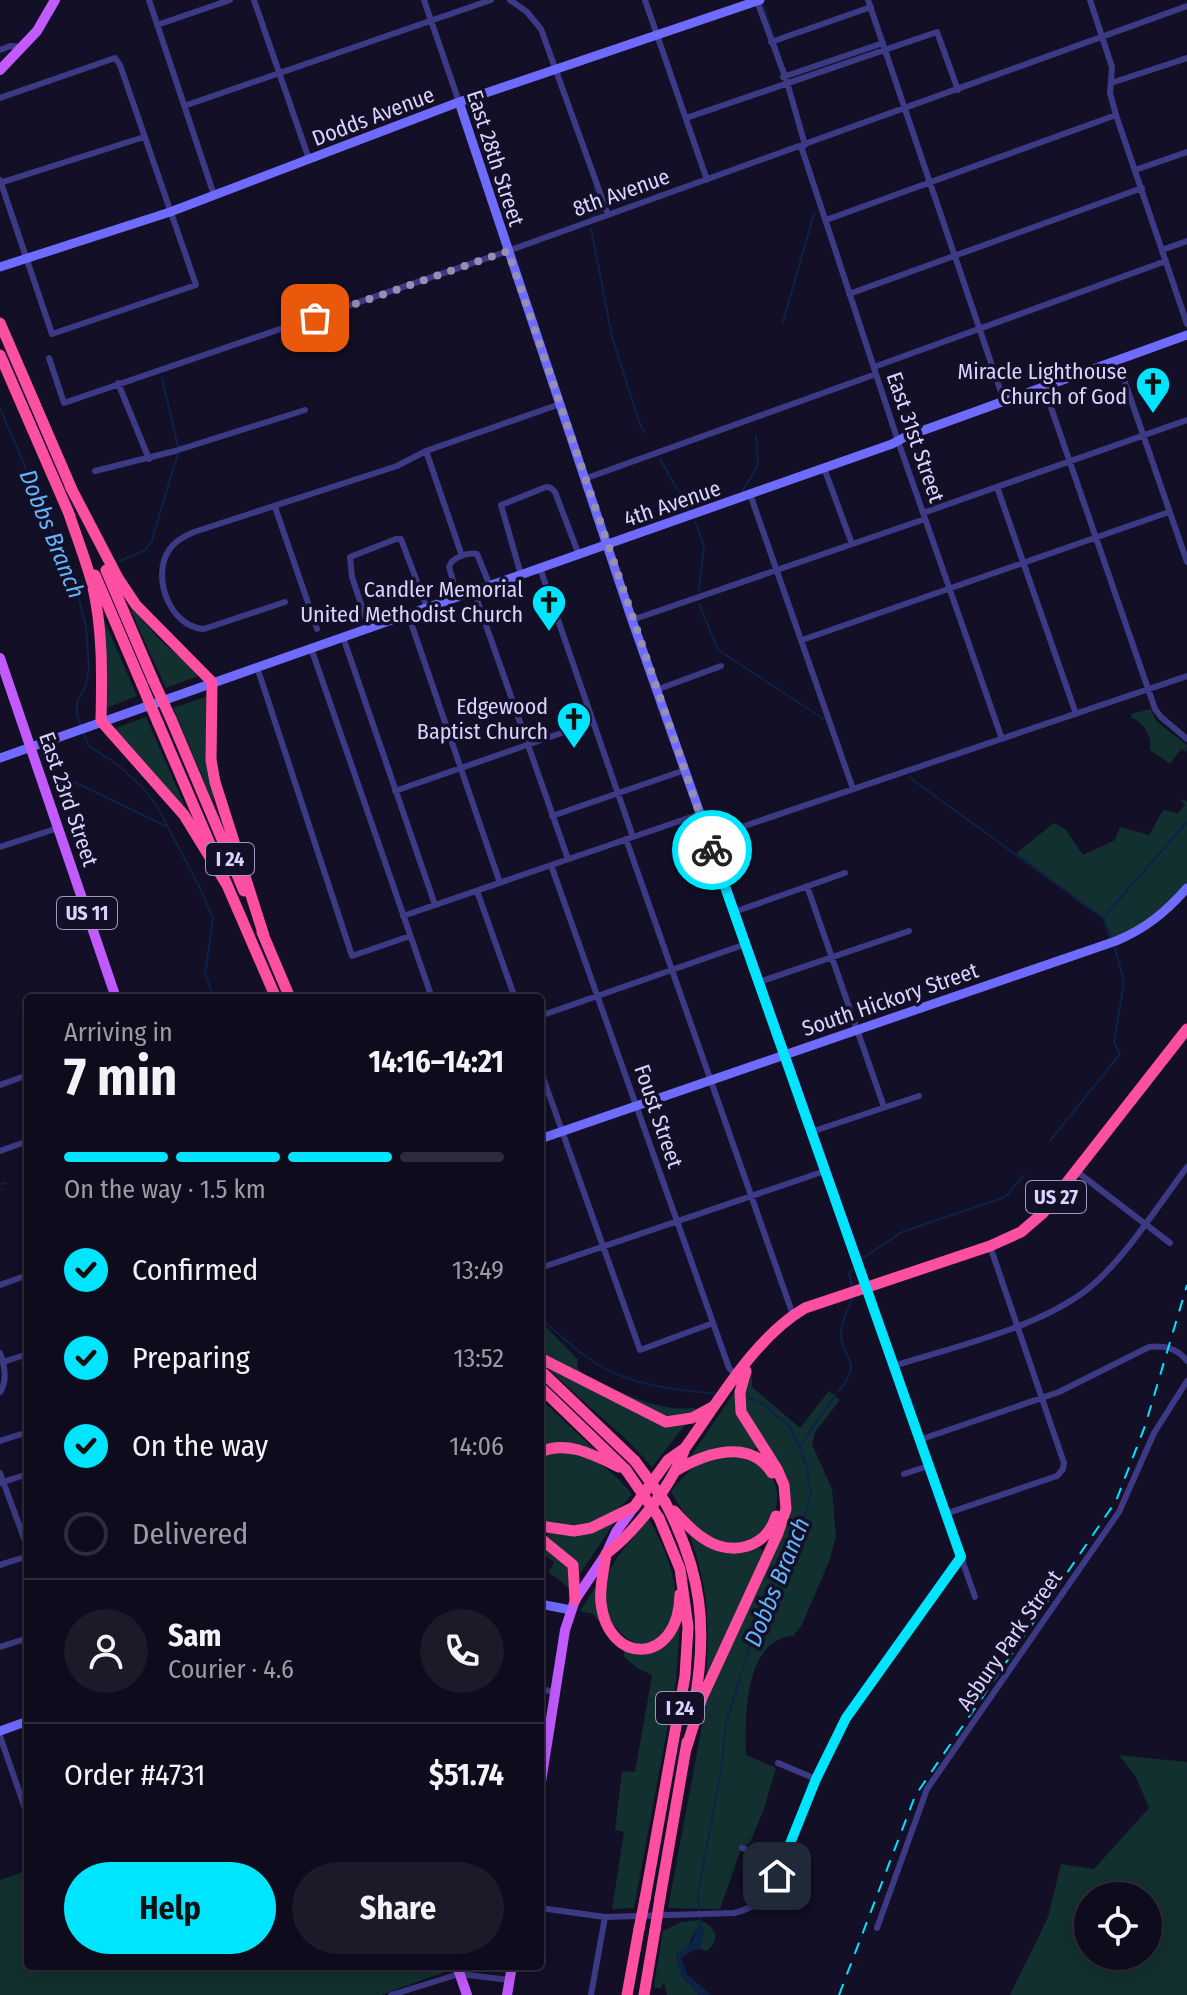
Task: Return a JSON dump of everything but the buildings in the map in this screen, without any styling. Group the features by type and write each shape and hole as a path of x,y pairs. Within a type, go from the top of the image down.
{"highway":[{"name":"I 24","path":"0,323 16,376 68,511 148,682"},
{"name":"I 24","path":"0,355 16,376 70,486 227,885 274,994"},
{"path":"70,486 118,578 136,605 212,682 211,760 215,782 264,936"},
{"path":"68,511 91,582 102,644 101,721 175,804 227,885"},
{"name":"I 24","path":"164,721 288,994"},
{"name":"US 27","path":"544,1527 574,1531 591,1528 634,1507 668,1460 685,1448 767,1336 793,1315 990,1246 1021,1232 1043,1213 1187,1029"},
{"path":"544,1360 666,1422 692,1418 722,1397"},
{"name":"US 27","path":"686,1749 702,1698 778,1533 786,1509 781,1477 741,1412 740,1392 748,1362"},
{"name":"I 24","path":"544,1374 665,1502 689,1551 700,1597 701,1656 644,1995"},
{"name":"I 24","path":"544,1391 630,1466 659,1518 685,1588 688,1627 685,1676 627,1995"},
{"path":"544,1451 558,1447 579,1450 630,1466"},
{"path":"680,1569 680,1607 671,1632 656,1647 634,1649 619,1640 603,1614 601,1590 606,1554 625,1540 677,1470 685,1448"},
{"path":"665,1502 694,1531 720,1547 738,1549 757,1543 774,1523 780,1503 776,1481 769,1467 754,1456 718,1452 677,1470"},
{"path":"544,1541 573,1565 573,1605"}],"main road":[{"path":"0,70 24,47 55,0"},
{"name":"East 23rd Street","path":"0,658 115,994"},
{"path":"544,1755 573,1605 634,1507"},
{"path":"458,1970 466,1995"},
{"path":"507,1995 511,1970"}],"street":[{"path":"149,0 214,195"},
{"path":"157,25 230,0"},
{"path":"254,0 309,159"},
{"name":"East 28th Street","path":"424,0 656,690 975,1597"},
{"path":"184,106 491,0"},
{"path":"510,0 527,12 541,29 608,215"},
{"path":"645,0 707,180"},
{"name":"Dodds Avenue","path":"0,267 170,212 459,102 758,0"},
{"name":"East 31st Street","path":"758,0 787,82 849,294 1002,739"},
{"path":"1090,0 1112,67 1110,93 1116,115 1187,324"},
{"path":"771,42 869,4 1004,401"},
{"name":"8th Avenue","path":"49,358 64,403 508,251 1187,6"},
{"path":"783,77 937,32 958,90"},
{"path":"0,50 10,46 24,47"},
{"path":"686,118 786,86 884,46"},
{"path":"0,98 115,58 120,65 196,285 52,334 0,182 144,137"},
{"path":"1111,83 1187,58"},
{"path":"826,220 1116,115"},
{"path":"1135,170 1187,152"},
{"path":"849,294 1142,188"},
{"path":"1162,250 1187,241"},
{"path":"584,479 979,328 1166,261"},
{"name":"4th Avenue","path":"0,758 824,468 1187,335"},
{"path":"1118,362 1187,562"},
{"path":"118,383 149,459"},
{"path":"1044,387 1148,690 1161,717 1187,739"},
{"path":"285,602 204,629 193,628 176,614 164,586 167,552 183,537 194,532 397,466 426,451 560,404"},
{"path":"95,471 149,459 305,410"},
{"path":"632,620 852,544 997,487 1187,420"},
{"path":"426,451 462,556"},
{"path":"824,468 852,544"},
{"path":"521,575 501,505 546,487 555,492 579,555"},
{"path":"997,487 1076,714"},
{"path":"750,494 853,789"},
{"path":"275,507 317,629"},
{"path":"802,640 1169,512"},
{"path":"369,628 352,577 350,557 396,539 401,539 427,608"},
{"path":"458,597 449,572 450,562 462,556 477,554 490,586"},
{"path":"540,568 619,794 629,838 670,970 793,1315"},
{"path":"474,591 568,859"},
{"path":"408,614 500,883"},
{"path":"343,637 435,905"},
{"path":"311,648 431,994"},
{"path":"656,690 721,666"},
{"path":"257,667 352,956 410,936"},
{"path":"709,838 1187,676"},
{"path":"395,791 593,722"},
{"path":"552,816 685,770"},
{"path":"403,916 700,814"},
{"path":"0,847 58,828"},
{"name":"Foust Street","path":"551,865 729,1368 737,1377"},
{"path":"734,912 845,873"},
{"path":"807,886 884,1107"},
{"name":"South Hickory Street","path":"544,1138 1116,941 1153,922 1187,888"},
{"path":"477,891 514,994"},
{"path":"759,982 909,931"},
{"path":"544,1015 746,944"},
{"path":"0,1085 24,1076"},
{"path":"544,1080 640,1350 713,1323"},
{"path":"811,1132 919,1096"},
{"path":"0,1151 24,1142"},
{"path":"894,1366 1016,1326 1059,1307 1097,1281 1187,1167"},
{"path":"544,1267 825,1171"},
{"path":"1076,1171 1170,1243"},
{"path":"945,1514 1057,1476 1063,1469 1064,1463 990,1246"},
{"path":"0,1285 24,1276"},
{"path":"919,1440 1059,1392 1154,1346 1176,1351 1187,1361"},
{"path":"0,1353 5,1375 4,1387 0,1392"},
{"path":"3,1362 24,1355"},
{"name":"Asbury Park Street","path":"877,1928 927,1789 1119,1512 1154,1433 1187,1381"},
{"path":"0,1441 24,1433"},
{"path":"904,1474 928,1466"},
{"path":"0,1473 24,1539"},
{"path":"2,1483 24,1475"},
{"path":"0,1565 24,1557"},
{"path":"544,1909 605,1917 734,1913 754,1906 771,1889 816,1779 846,1718 961,1557"},
{"path":"544,1604 573,1605"},
{"path":"0,1647 24,1639"},
{"path":"544,1690 555,1692"},
{"path":"24,1723 0,1734 24,1794"},
{"path":"778,1763 816,1779"},
{"path":"742,1848 782,1864"},
{"path":"591,1995 605,1917"},
{"path":"391,1995 458,1970 510,1980"}],"green space":[{"path":"99,608 137,696 106,708 107,674"},
{"path":"134,610 198,676 166,688 131,611"},
{"path":"206,697 207,762 215,798 212,800 173,708"},
{"path":"1151,709 1156,721 1187,745 1186,752 1181,749 1170,764 1150,750 1147,731 1132,718 1131,714"},
{"path":"146,717 192,822 113,729"},
{"path":"1181,801 1187,802 1187,885 1139,927 1110,940 1104,918 1016,853 1054,823 1065,829 1083,855 1115,840 1120,827 1149,835 1163,810 1178,813 1185,805"},
{"path":"544,1324 578,1360 577,1367 583,1374 637,1399 665,1407 695,1408 697,1413 668,1419 544,1356"},
{"path":"553,1368 666,1426 686,1424 652,1467 629,1442 550,1371"},
{"path":"752,1371 752,1387 800,1428 829,1391 840,1400 815,1432 812,1444 832,1489 836,1536 830,1559 802,1625 793,1636 777,1640 756,1665 748,1702 746,1755 776,1768 763,1812 750,1842 740,1852 720,1909 668,1908 706,1704 789,1505 745,1409 745,1382"},
{"path":"739,1385 737,1397 759,1445 752,1451 689,1459"},
{"path":"544,1402 598,1453 544,1449"},
{"path":"561,1450 583,1456 601,1465 632,1494 612,1514 590,1524 567,1526 544,1522 544,1456"},
{"path":"740,1454 767,1470 775,1485 777,1501 765,1529 739,1543 723,1543 695,1526 671,1491 694,1467"},
{"path":"618,1517 578,1577 572,1558 546,1537 549,1532"},
{"path":"649,1519 671,1570 675,1606 671,1622 661,1636 644,1646 633,1642 615,1627 609,1617 604,1594 614,1563"},
{"path":"689,1533 701,1540 757,1546 765,1553 706,1678 706,1605"},
{"path":"544,1547 569,1569 569,1588 548,1572 554,1562 544,1555"},
{"path":"601,1578 601,1615 634,1651 657,1649 671,1638 680,1624 676,1682 634,1908 612,1909 624,1832 615,1830 622,1771 635,1772 652,1675 624,1657 624,1652 593,1614 580,1611"},
{"path":"1119,1755 1187,1762 1187,1995 1010,1995 1048,1917 1061,1864 1094,1869 1149,1808 1136,1777"},
{"path":"24,1871 24,1970 445,1972 381,1995 0,1995 0,1880"},
{"path":"699,1920 709,1925 715,1933 712,1946 707,1951 700,1949 704,1928 695,1929 688,1947 676,1956 682,1976 699,1995 667,1995 664,1983 661,1988 655,1988 654,1984 663,1931 681,1922"}],"water":[{"path":"700,1926 704,1928 700,1949 681,1959 687,1974 711,1995 699,1995 677,1964 679,1951 692,1942 695,1929"}],"waterway":[{"path":"763,5 774,38"},
{"path":"776,44 781,58"},
{"path":"591,217 601,211 594,188"},
{"path":"783,322 814,214"},
{"path":"591,228 612,337 645,433"},
{"path":"162,378 178,447"},
{"name":"Dobbs Branch","path":"0,408 74,581 86,626 89,668 86,685 77,702 81,726"},
{"path":"743,490 758,465 756,435"},
{"path":"120,561 145,550 151,543 178,453"},
{"path":"660,459 689,510"},
{"path":"695,521 704,546 699,591"},
{"path":"699,604 718,650 824,719"},
{"name":"Dobbs Branch","path":"83,732 89,746 117,764 157,806 200,888 213,918 205,974 212,994"},
{"path":"909,777 1103,918 1111,936"},
{"path":"68,779 166,826"},
{"path":"1104,917 1187,822"},
{"path":"1050,1141 1120,1054 1114,1042 1124,982 1115,948"},
{"path":"861,1259 902,1232 1005,1197 1024,1175"},
{"path":"0,1184 6,1183"},
{"path":"852,1286 849,1273 855,1267"},
{"path":"839,1391 850,1372 851,1365 841,1333 853,1296"},
{"name":"Dobbs Branch","path":"544,1321 588,1358 618,1374 667,1388 718,1394"},
{"path":"800,1446 835,1395"},
{"name":"Dobbs Branch","path":"700,1926 698,1893 721,1771 726,1723 758,1620 773,1584 796,1547 811,1494 807,1466 791,1428 765,1405 744,1396"}],"railway":[{"path":"839,1995 915,1796 1116,1501 1145,1426 1187,1285"}],"way so far":[{"path":"315,318 508,251 712,850"}],"place":[{"name":"Miracle Lighthouse Church of God","path":"1153,415"},
{"name":"Candler Memorial United Methodist Church","path":"549,633"},
{"name":"Edgewood Baptist Church","path":"574,750"}],"route":[{"path":"712,850 961,1557 846,1718 816,1779 777,1876"}]}
